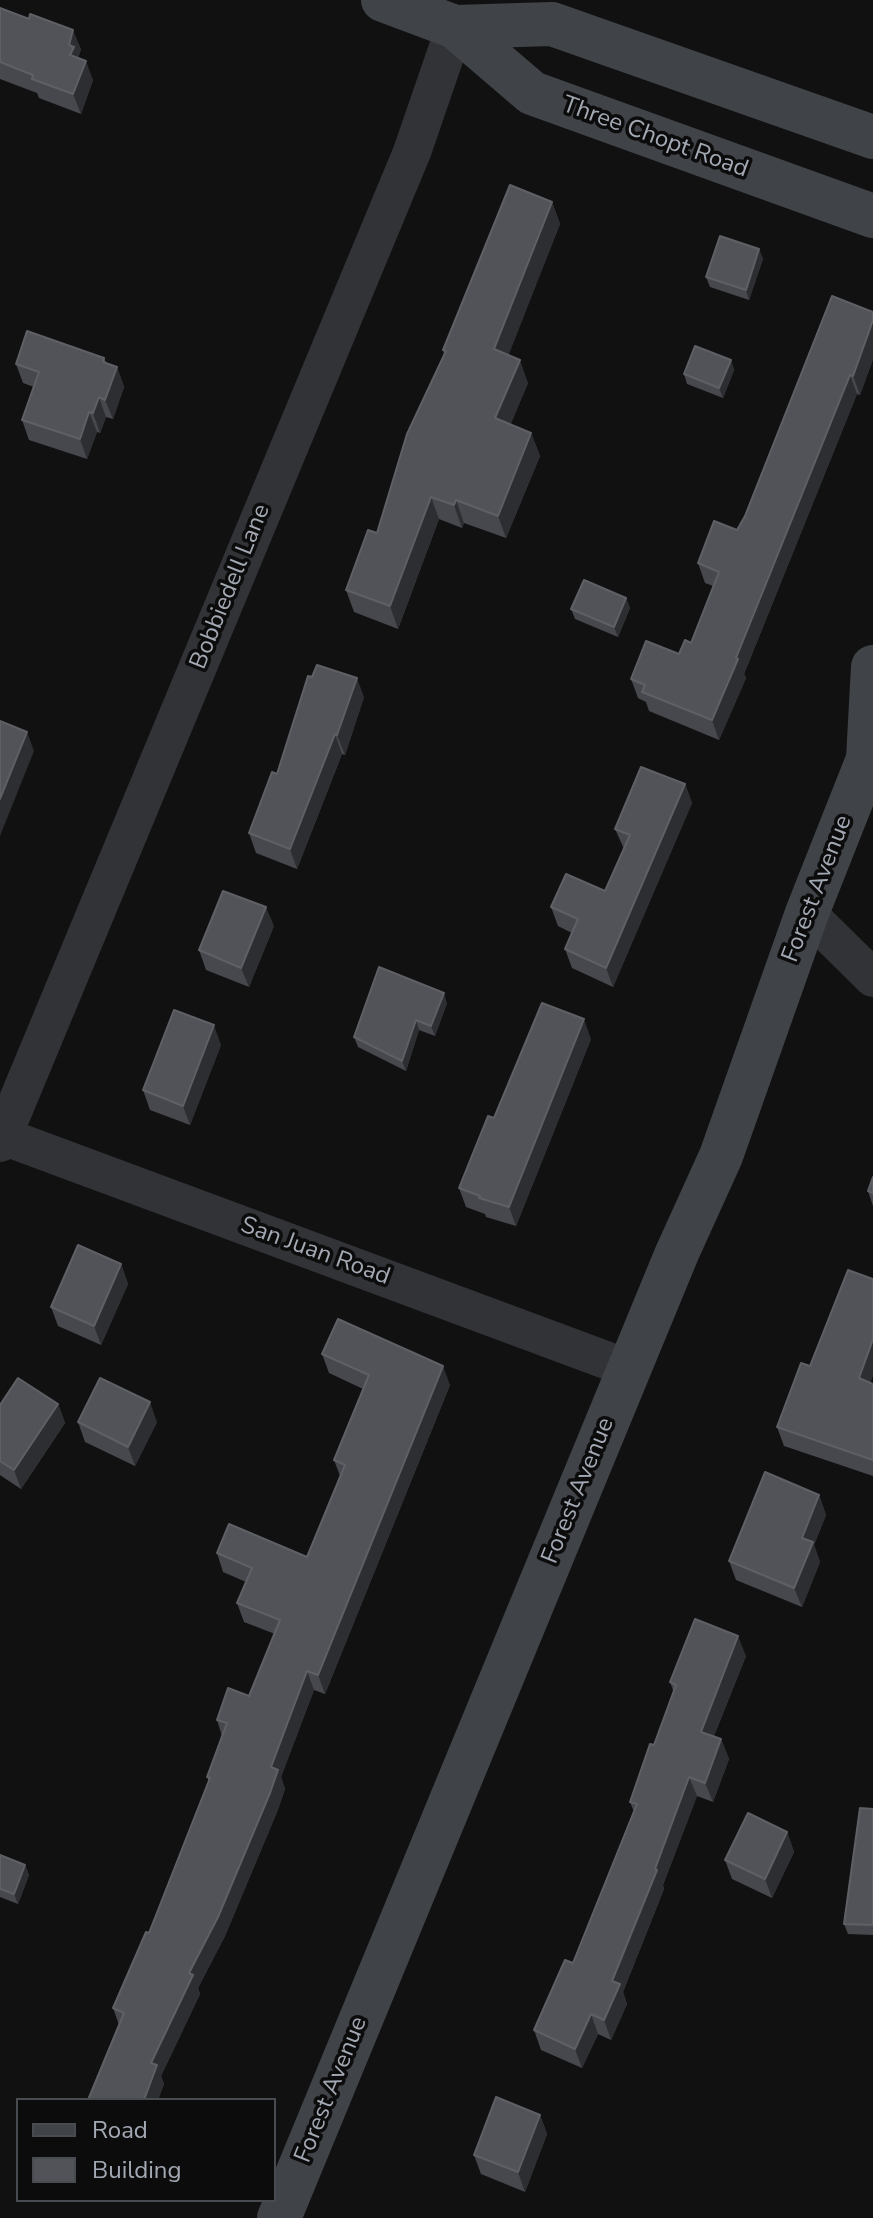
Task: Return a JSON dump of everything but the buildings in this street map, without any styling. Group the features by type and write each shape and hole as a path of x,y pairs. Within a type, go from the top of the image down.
{"main road":[{"name":"Three Chopt Road","path":"383,0 455,27 532,93 873,216"},
{"name":"Three Chopt Road","path":"455,27 552,24 873,137"},
{"name":"Forest Avenue","path":"279,2218 721,1156 807,913 871,756 873,667"}],"street":[{"name":"Bobbiedell Lane","path":"1,1138 412,152 455,27"},
{"path":"807,913 873,978"},
{"name":"San Juan Road","path":"1,1138 630,1369"}]}
